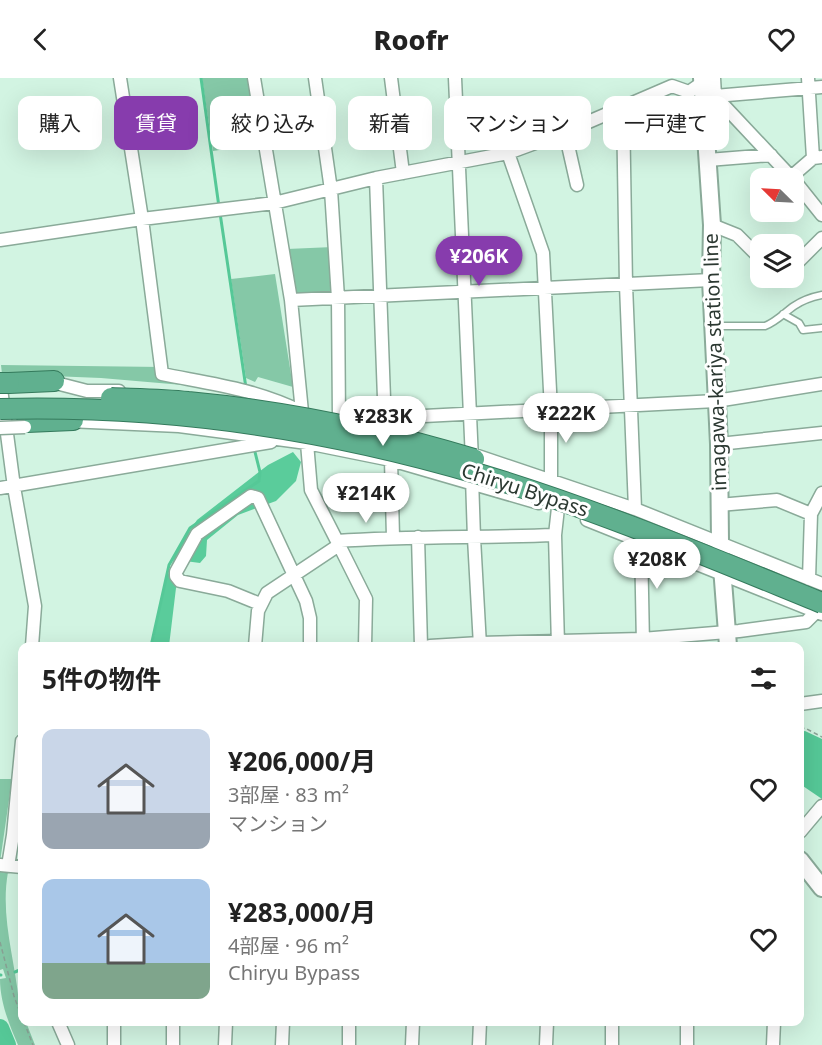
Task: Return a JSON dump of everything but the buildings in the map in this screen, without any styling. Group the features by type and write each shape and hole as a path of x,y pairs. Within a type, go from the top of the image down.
{"highway":[{"path":"2,384 54,381"},
{"name":"Chiryu Bypass","path":"2,384 51,395 187,402 289,415 373,432 524,474 816,584"},
{"name":"Chiryu Bypass","path":"0,409 78,408 204,418 287,429 350,441 507,483 652,535 820,610"},
{"path":"0,422 26,424 73,420"}],"main road":[{"name":"imagawa-kariya station line","path":"702,89 712,225 711,280 715,326 720,541 728,639"},
{"path":"804,865 822,888"}],"street":[{"path":"120,78 142,219 162,374 275,398 302,412"},
{"path":"254,78 291,300 302,412"},
{"path":"315,78 331,190 338,298 339,420"},
{"path":"391,78 403,173"},
{"path":"455,78 480,642"},
{"path":"645,96 671,82 702,89 813,84 818,157 804,168"},
{"path":"702,89 783,168"},
{"path":"0,240 142,219 274,203 376,178 516,150"},
{"path":"569,150 577,185"},
{"path":"624,150 626,285 635,509"},
{"path":"508,153 543,253 551,410 550,479"},
{"path":"708,160 771,155"},
{"path":"376,178 385,432"},
{"path":"804,193 822,215"},
{"path":"712,225 737,235 750,248"},
{"path":"804,256 822,238"},
{"path":"291,300 711,280"},
{"path":"54,381 87,390 238,398 339,420 472,454 635,509 720,541 816,584 822,584"},
{"path":"2,384 14,487 36,606 32,642"},
{"path":"386,418 716,400 822,384"},
{"path":"73,420 179,426 307,443 392,460 558,508 820,610 806,622 728,639 664,642"},
{"path":"0,428 26,424"},
{"path":"719,444 822,433"},
{"path":"0,488 283,440"},
{"path":"307,443 310,490 366,599 365,642"},
{"path":"392,460 393,537"},
{"path":"816,584 810,514 822,493"},
{"path":"260,604 228,591 177,579 176,572 200,531 251,496 258,498 294,574 308,610 310,642"},
{"path":"719,505 777,500 810,514"},
{"path":"558,508 555,535 558,642"},
{"path":"255,642 260,604 272,588 338,543 393,537 474,538 555,535"},
{"path":"418,537 421,642"},
{"path":"641,542 643,642"},
{"path":"804,704 822,700"},
{"path":"4,865 14,835 18,788"},
{"path":"804,828 821,809"},
{"path":"60,1026 68,1045"},
{"path":"114,1026 114,1045"},
{"path":"173,1026 173,1045"},
{"path":"225,1045 226,1026"},
{"path":"282,1045 283,1026"},
{"path":"349,1045 350,1026"},
{"path":"412,1045 413,1026"},
{"path":"479,1045 480,1026"},
{"path":"546,1045 547,1026"},
{"path":"612,1026 612,1045"},
{"path":"687,1026 687,1045"},
{"path":"773,1045 774,1026"}],"lane":[{"path":"715,326 772,324 797,304 822,295"},
{"path":"783,314 800,323 803,330 822,328"}],"path":[{"path":"320,509 368,505"},
{"path":"804,728 822,737"},
{"path":"0,942 18,1007"},
{"path":"26,1026 33,1045"}],"shaded area":[{"path":"202,78 250,78 252,96 210,96 210,131"},
{"path":"333,247 337,294 294,294 287,249"},
{"path":"275,274 293,387 258,377 255,382 246,378 231,279"},
{"path":"1,365 162,367 241,383 241,390 101,378 2,374"},
{"path":"293,452 301,462 296,481 276,501 238,515 207,540 206,556 200,563 185,561 176,588 169,642 153,642 166,580 177,550 197,520 268,465"},
{"path":"804,731 822,739 822,799 804,787"},
{"path":"0,779 12,779 0,862"},
{"path":"0,871 8,872 7,922 18,995 18,1026 28,1026 35,1045 18,1045 3,1004 0,979 6,978 3,969 0,970"}],"waterway":[{"path":"201,78 219,207"},
{"path":"220,213 246,388"},
{"path":"152,642 169,565 190,528 259,481 260,472 254,448"},
{"path":"0,1028 7,1045"}]}
